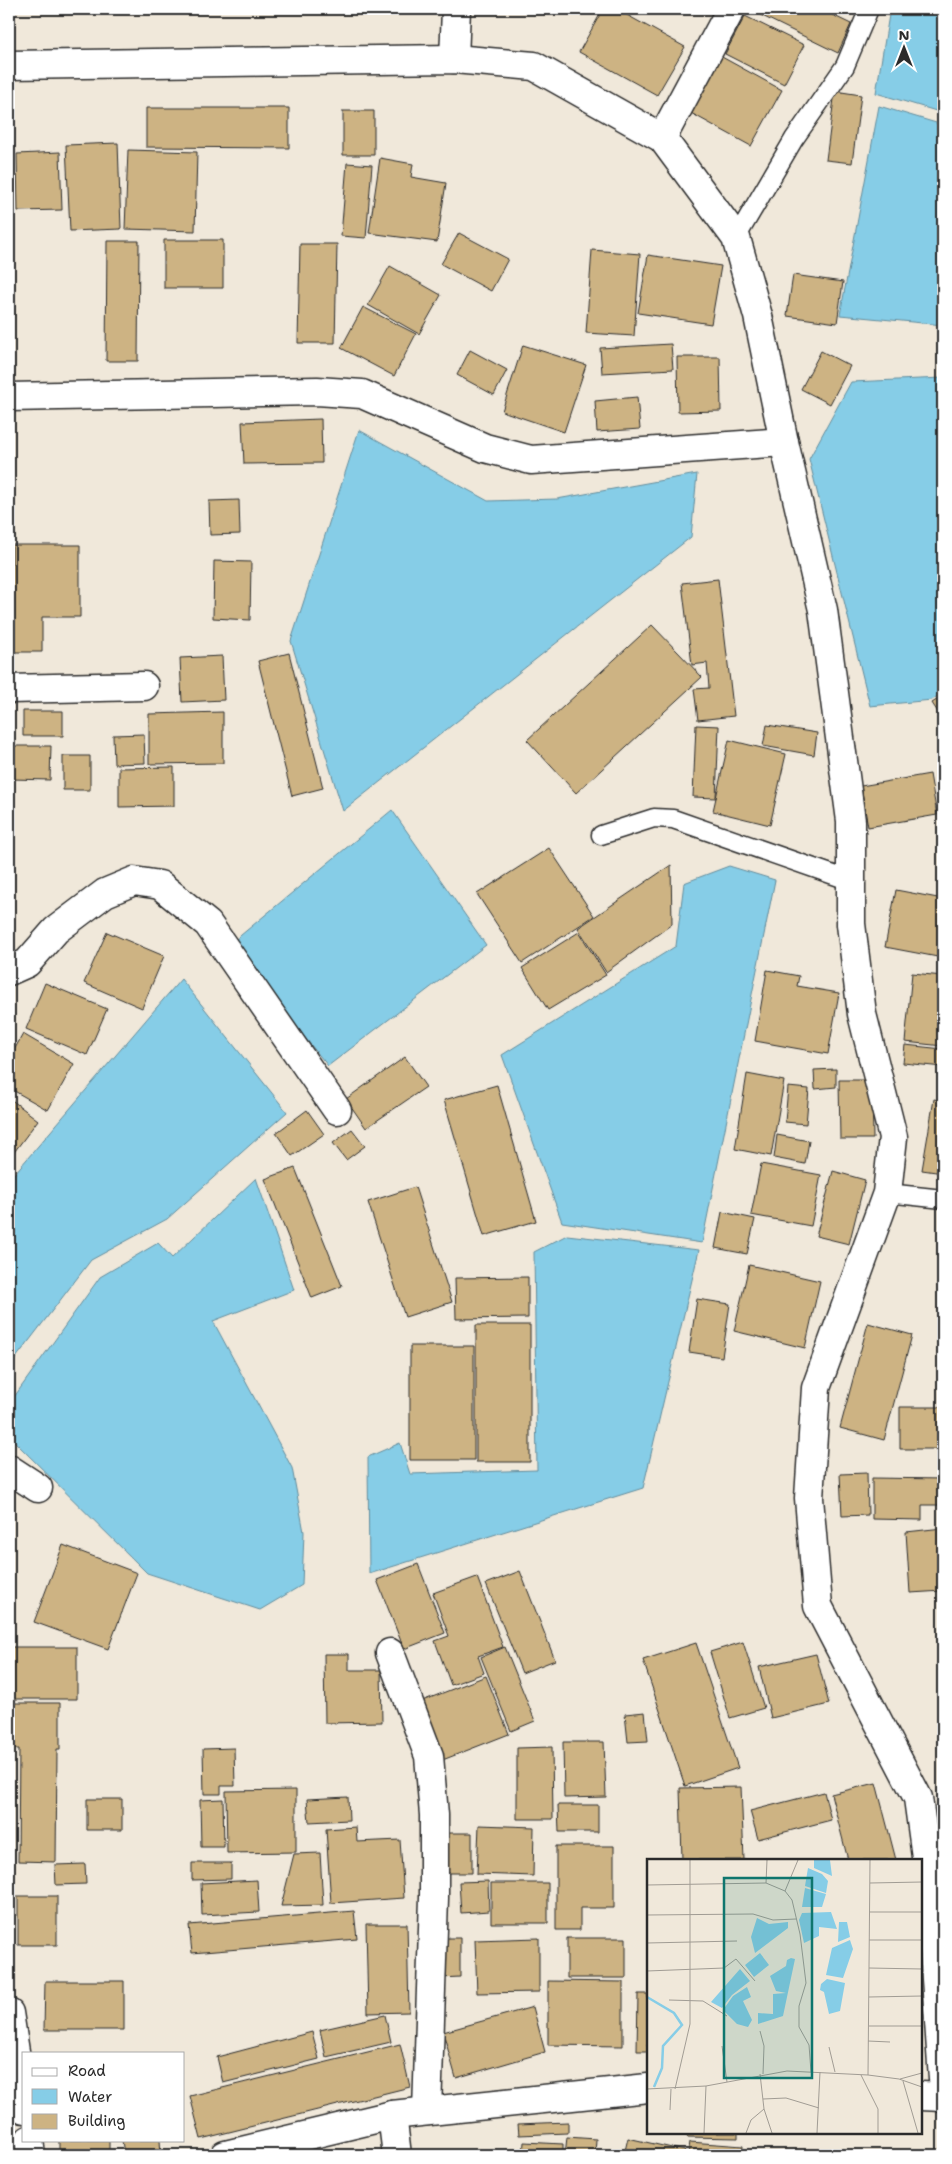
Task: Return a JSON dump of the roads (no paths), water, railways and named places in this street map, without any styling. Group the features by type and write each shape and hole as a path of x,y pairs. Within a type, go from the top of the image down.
{"street":[{"path":"454,59 456,9"},
{"path":"662,138 731,9"},
{"path":"9,65 454,59 534,66 662,138 736,238 758,316 784,442 823,610 851,821 851,924 862,1014 893,1137 887,1193 816,1388 810,1498 818,1606 918,1798 929,1879 943,2079"},
{"path":"9,397 317,391 362,394 485,448 531,460 784,442"},
{"path":"9,689 144,686"},
{"path":"9,971 27,962 56,930 105,893 134,881 160,885 208,924 337,1110"},
{"path":"9,1469 38,1488"},
{"path":"390,1653 428,1756 434,1815 434,1898 427,2111"},
{"path":"9,2013 22,2097"},
{"path":"225,2155 392,2115 647,2088"},
{"path":"922,2096 943,2097"},
{"path":"392,2115 397,2155"},
{"path":"28,2142 31,2155"}],"lane":[{"path":"736,238 794,139 845,66 869,9"},
{"path":"601,835 654,818 673,819 851,881"},
{"path":"887,1193 943,1199"}],"water":[{"path":"890,9 943,9 943,113 876,93"},
{"path":"879,106 943,125 943,325 840,315"},
{"path":"943,378 943,692 932,700 870,706 809,459 851,382"},
{"path":"359,430 488,501 557,499 697,474 691,537 343,811 291,641"},
{"path":"392,810 486,945 328,1066 229,945"},
{"path":"729,866 775,880 702,1243 562,1222 502,1055 676,946 684,883"},
{"path":"181,979 287,1112 167,1219 91,1260 9,1367 9,1180"},
{"path":"256,1178 294,1290 213,1321 292,1468 304,1532 302,1585 260,1610 147,1573 9,1436 9,1404 100,1277 158,1243 172,1258"},
{"path":"567,1235 699,1250 643,1488 369,1574 368,1457 400,1443 410,1474 537,1470 534,1252"}]}
